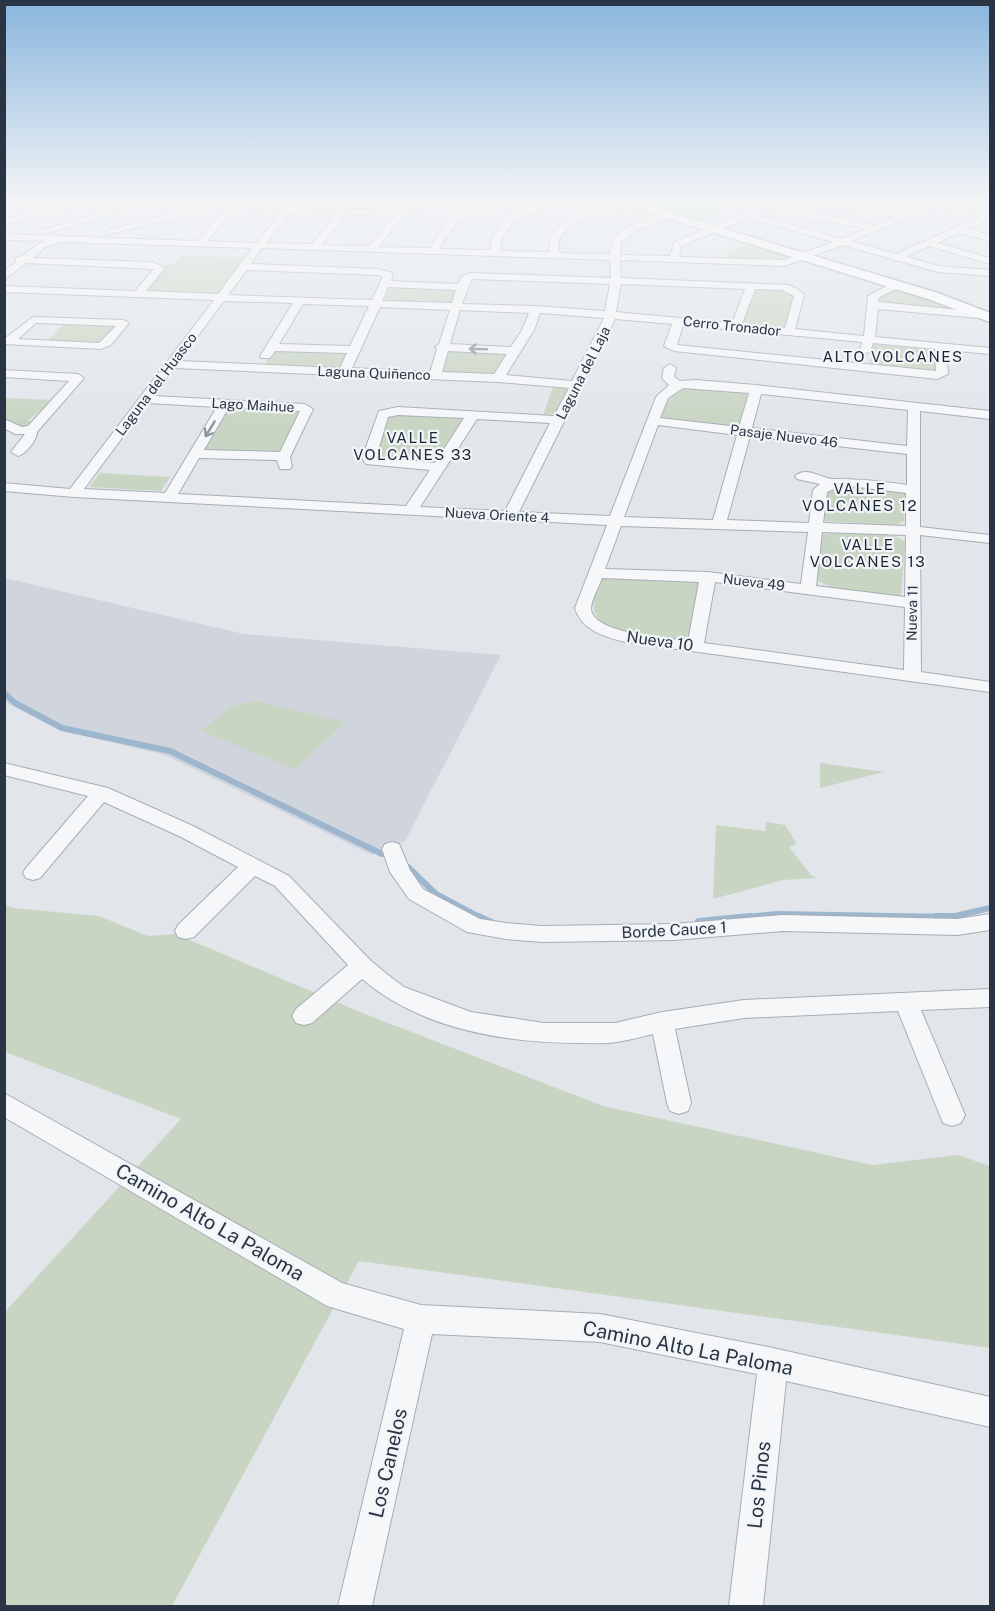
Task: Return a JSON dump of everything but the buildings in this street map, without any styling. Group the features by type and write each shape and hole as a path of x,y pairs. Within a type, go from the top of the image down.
{"street":[{"path":"143,298 157,273"},
{"name":"Laguna del Huasco","path":"74,493 239,273"},
{"path":"356,273 751,286 792,290 800,287 801,282"},
{"name":"Laguna del Laja","path":"510,516 611,314 616,273"},
{"path":"858,273 989,317"},
{"path":"344,372 389,275"},
{"path":"435,375 441,347 464,278"},
{"path":"865,368 874,295 896,285"},
{"path":"736,326 751,286"},
{"name":"Cerro Tronador","path":"4,289 143,298 221,297 536,309 611,314 990,351"},
{"path":"789,332 799,296 792,290"},
{"path":"258,369 300,300"},
{"path":"872,305 989,317"},
{"path":"498,378 528,330 536,309"},
{"path":"33,320 127,320 107,343 101,346 8,342 33,320"},
{"path":"679,321 671,347 865,368 940,375 940,346"},
{"path":"272,347 354,350"},
{"path":"441,347 514,351"},
{"name":"Laguna Quiñenco","path":"171,364 498,378 577,385"},
{"path":"670,368 668,378 678,386 702,384 756,389 990,415"},
{"path":"4,373 78,378 90,370"},
{"path":"4,423 20,431 30,431 78,378"},
{"name":"Nueva 10","path":"678,386 665,392 583,608 584,613 593,624 625,637 990,687"},
{"path":"719,525 756,389"},
{"name":"Lago Maihue","path":"144,399 307,409 284,461 195,454"},
{"path":"169,498 225,404"},
{"name":"Nueva 11","path":"912,676 914,407"},
{"path":"439,467 371,461 369,458 383,414 398,411 559,420"},
{"path":"410,511 473,415"},
{"name":"Pasaje Nuevo 46","path":"653,421 914,451"},
{"path":"18,452 32,436 30,431"},
{"path":"802,476 816,477 829,484"},
{"path":"807,589 820,490 829,484 847,482 913,490"},
{"name":"Nueva Oriente 4","path":"4,487 74,493 510,516 913,531 990,539"},
{"name":"Nueva 49","path":"596,573 708,577 912,603"},
{"path":"694,646 708,577"},
{"path":"4,769 101,793 186,831 282,881 362,966 388,987 405,997 461,1018 498,1027 544,1033 615,1033 662,1022 744,1009 990,998"},
{"path":"33,873 101,793"},
{"name":"Borde Cauce 1","path":"392,849 400,873 417,894 475,926 506,932 542,934 674,932 783,923 957,927 990,922"},
{"path":"186,931 252,866"},
{"path":"304,1016 362,966"},
{"path":"906,1003 952,1115"},
{"path":"662,1022 680,1103"},
{"name":"Camino Alto La Paloma","path":"4,1104 337,1296 421,1319 600,1328 773,1363 990,1412"},
{"name":"Los Canelos","path":"355,1606 421,1319"},
{"name":"Los Pinos","path":"746,1606 773,1363"}],"shaded area":[{"path":"5,578 244,634 501,655 405,841 372,855 165,755 59,730 9,704 5,700"}],"green space":[{"path":"161,273 233,273 215,294 146,291"},
{"path":"396,286 456,290 449,303 385,300 389,288"},
{"path":"752,288 782,288 795,293 788,327 743,323"},
{"path":"897,289 967,311 876,303 880,293"},
{"path":"66,322 118,325 103,343 45,343"},
{"path":"872,344 937,350 939,372 876,367 870,364"},
{"path":"273,350 349,352 339,368 265,365"},
{"path":"445,351 509,353 495,374 487,374 442,372"},
{"path":"554,385 564,386 567,390 554,414 543,415"},
{"path":"687,387 749,392 740,427 663,419 661,417 670,398 677,391"},
{"path":"4,398 54,400 28,421 34,423 22,428 5,419"},
{"path":"230,406 303,409 285,452 201,451"},
{"path":"387,414 465,419 437,463 373,459"},
{"path":"100,473 170,477 161,491 89,487"},
{"path":"842,484 904,492 906,494 904,521 896,525 822,521 824,493"},
{"path":"882,534 899,538 905,542 901,597 835,589 816,580 821,535"},
{"path":"604,578 700,582 690,636 676,639 632,633 610,627 602,622 596,616 594,606 596,594"},
{"path":"250,701 346,722 295,769 201,731 228,708"},
{"path":"820,763 884,772 820,788"},
{"path":"766,822 785,825 797,844 789,847 811,875 817,878 783,880 713,899 716,825 765,831"},
{"path":"5,904 12,908 99,916 148,936 176,934 360,1012 603,1106 872,1165 958,1155 990,1166 990,1348 359,1261 172,1606 5,1606 4,1313 181,1119 5,1052"}],"waterway":[{"path":"4,693 15,703 62,728 170,751 382,854"},
{"path":"408,867 436,894 481,918"},
{"path":"951,917 990,908"},
{"path":"736,918 777,914 951,917"},
{"path":"478,917 491,923"},
{"path":"699,922 750,917"},
{"path":"936,917 951,917"}],"district":[{"name":"ALTO VOLCANES","path":"893,356"},
{"name":"VALLE VOLCANES 33","path":"413,446"},
{"name":"VALLE VOLCANES 12","path":"860,496"},
{"name":"VALLE VOLCANES 13","path":"868,552"}]}
